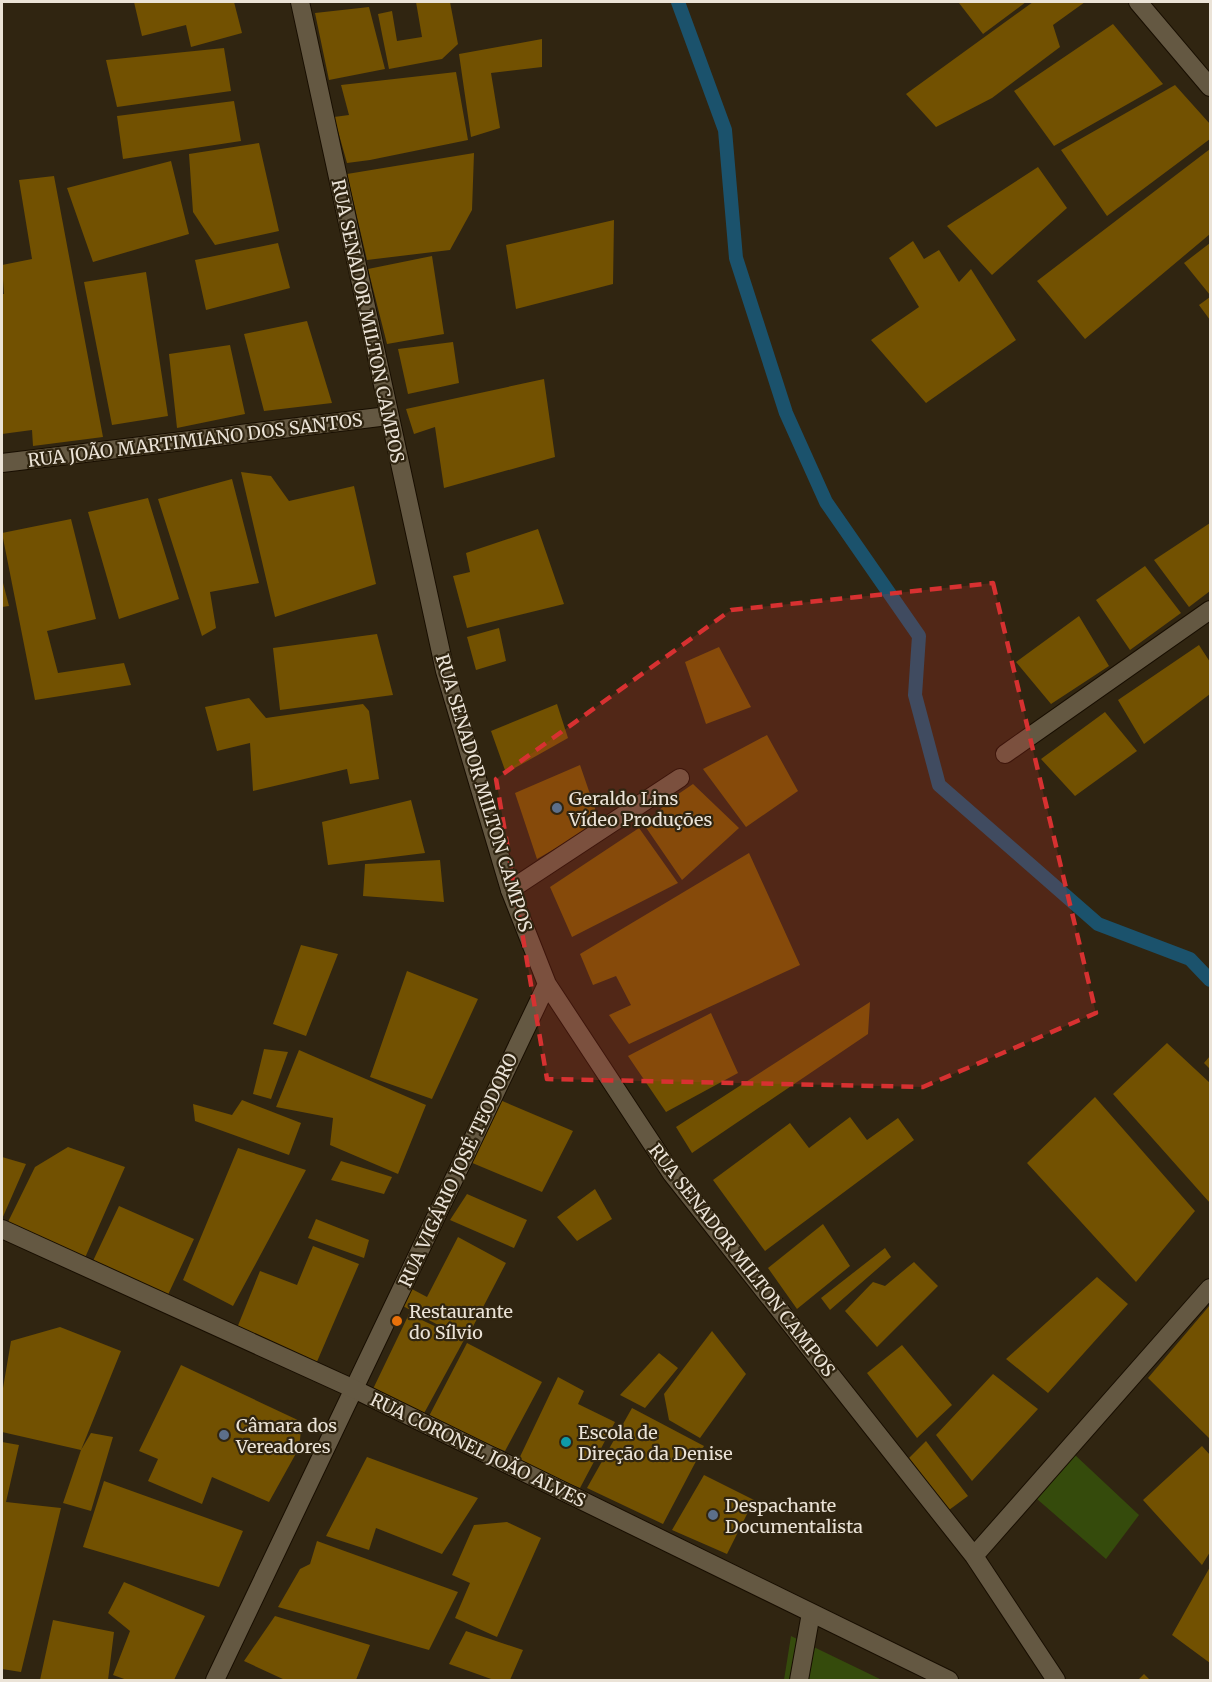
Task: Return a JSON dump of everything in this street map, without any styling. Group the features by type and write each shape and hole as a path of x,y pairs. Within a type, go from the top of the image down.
{"street":[{"name":"RUA SENADOR MILTON CAMPOS","path":"300,2 445,671 510,890 547,984 672,1174 974,1556 1056,1680"},
{"path":"1138,2 1210,87"},
{"name":"RUA JOÃO MARTIMIANO DOS SANTOS","path":"2,463 388,416"},
{"path":"1005,754 1210,610"},
{"path":"510,890 680,778"},
{"name":"RUA VIGÁRIO JOSÉ TEODORO","path":"215,1680 547,984"},
{"name":"RUA CORONEL JOÃO ALVES","path":"2,1229 354,1389 949,1680"},
{"path":"974,1556 1210,1288"},
{"path":"799,1680 811,1613"}],"highlighted area":[{"path":"993,583 1096,1013 923,1087 547,1079 496,779 731,610"}],"green space":[{"path":"1075,1455 1139,1515 1106,1559 1037,1499"},
{"path":"791,1636 882,1680 784,1680"}],"building":[{"path":"134,2 234,2 242,33 191,47 186,25 142,36"},
{"path":"416,2 450,2 458,44 442,59 389,69 378,14 392,11 397,41 422,37"},
{"path":"1026,2 983,34 959,3"},
{"path":"1033,2 1085,2 1053,25 1060,47 992,98 936,127 906,94"},
{"path":"369,7 385,69 329,80 315,13"},
{"path":"1113,24 1163,84 1054,146 1014,91"},
{"path":"542,39 542,67 491,73 500,128 471,137 459,54"},
{"path":"224,48 231,91 117,107 106,60"},
{"path":"456,72 468,140 347,163 334,117 349,115 341,85"},
{"path":"1175,85 1210,124 1210,139 1107,216 1061,150"},
{"path":"234,101 241,141 123,159 117,116"},
{"path":"259,143 279,231 215,245 193,212 189,154"},
{"path":"1210,149 1210,234 1085,339 1037,281"},
{"path":"474,153 472,210 450,250 367,260 347,174"},
{"path":"171,161 189,234 93,262 67,188"},
{"path":"1038,167 1067,208 992,275 947,226"},
{"path":"54,176 103,437 33,446 32,430 2,434 2,294 4,294 2,265 32,259 19,180"},
{"path":"614,220 613,284 516,309 506,245"},
{"path":"913,241 924,259 939,250 959,282 971,269 1016,340 926,403 871,340 919,307 889,258"},
{"path":"278,243 290,288 206,310 195,260"},
{"path":"1210,243 1210,295 1184,263"},
{"path":"432,256 444,334 387,344 368,269"},
{"path":"146,272 168,416 112,425 84,282"},
{"path":"1210,297 1210,320 1199,305"},
{"path":"307,321 332,403 264,411 244,334"},
{"path":"453,342 459,383 408,394 398,349"},
{"path":"230,345 245,414 177,428 169,354"},
{"path":"544,379 555,457 444,488 435,427 414,434 406,409"},
{"path":"241,472 271,476 289,501 354,486 376,584 275,617"},
{"path":"232,479 259,583 210,592 216,628 202,636 158,499"},
{"path":"148,498 179,599 119,619 88,512"},
{"path":"71,519 96,619 47,631 58,673 124,663 131,685 35,700 2,533"},
{"path":"1210,523 1210,591 1189,607 1154,560"},
{"path":"538,529 564,604 467,628 453,576 470,572 466,553"},
{"path":"1145,566 1181,613 1130,650 1096,600"},
{"path":"2,579 9,606 2,607"},
{"path":"1079,616 1109,666 1051,704 1016,662"},
{"path":"499,628 506,661 476,670 467,637"},
{"path":"377,634 393,695 280,710 273,648"},
{"path":"1199,645 1210,662 1210,694 1144,744 1118,700"},
{"path":"719,647 751,707 706,724 685,662"},
{"path":"249,698 266,718 363,704 369,711 379,779 350,784 347,769 253,791 250,743 217,751 205,707"},
{"path":"557,704 568,738 506,773 491,731"},
{"path":"1105,712 1137,751 1075,796 1041,759"},
{"path":"767,735 798,791 746,827 703,769"},
{"name":"Geraldo Lins Vídeo Produções","path":"580,765 600,823 537,859 515,793"},
{"path":"693,784 739,828 682,880 645,826 668,801"},
{"path":"411,800 425,853 328,865 322,822"},
{"path":"639,828 678,883 572,937 550,887"},
{"path":"749,853 800,965 629,1044 609,1015 631,1005 616,976 593,985 580,954"},
{"path":"440,860 444,902 363,896 365,864"},
{"path":"301,945 338,954 306,1036 273,1024"},
{"path":"407,971 478,999 432,1099 370,1077"},
{"path":"870,1002 868,1034 692,1153 676,1127"},
{"path":"711,1013 738,1073 666,1112 628,1056"},
{"path":"1167,1043 1210,1083 1210,1203 1113,1094"},
{"path":"264,1049 288,1052 271,1099 253,1094"},
{"path":"299,1050 426,1105 398,1174 330,1145 333,1118 276,1107"},
{"path":"1210,1056 1210,1069 1204,1063"},
{"path":"1095,1097 1195,1211 1136,1282 1027,1163"},
{"path":"242,1100 301,1123 289,1155 195,1121 193,1104 232,1115"},
{"path":"500,1100 573,1131 542,1192 470,1162"},
{"path":"850,1117 867,1140 898,1118 914,1140 765,1251 713,1180 790,1123 809,1148"},
{"path":"68,1147 125,1167 84,1260 7,1224 35,1167"},
{"path":"238,1148 306,1170 233,1306 183,1280"},
{"path":"2,1157 26,1164 2,1219"},
{"path":"341,1161 392,1177 384,1194 331,1180"},
{"path":"595,1189 612,1219 577,1241 557,1217"},
{"path":"467,1194 527,1220 514,1248 450,1220"},
{"path":"119,1206 194,1239 166,1299 92,1263"},
{"path":"316,1219 369,1240 364,1258 308,1238"},
{"path":"823,1224 850,1266 797,1309 768,1268"},
{"path":"458,1237 506,1263 466,1340 401,1305 410,1288 427,1297"},
{"path":"313,1246 359,1264 316,1364 237,1328 260,1271 297,1285"},
{"path":"885,1248 891,1257 830,1310 821,1298"},
{"path":"914,1262 938,1286 877,1347 845,1311 873,1282 885,1286"},
{"path":"1097,1277 1128,1304 1048,1393 1006,1359"},
{"path":"1210,1305 1210,1439 1148,1378"},
{"path":"409,1314 464,1340 422,1417 373,1389"},
{"path":"60,1327 121,1351 81,1450 2,1432 2,1394 11,1341"},
{"path":"712,1331 746,1374 700,1438 669,1420 664,1394"},
{"path":"467,1343 542,1382 505,1451 427,1420"},
{"path":"902,1345 952,1405 917,1438 867,1373"},
{"path":"659,1353 678,1368 645,1408 620,1395"},
{"name":"Câmara dos Vereadores","path":"181,1365 302,1422 299,1448 269,1502 212,1477 202,1504 148,1481 158,1459 139,1451"},
{"path":"993,1374 1038,1409 972,1481 936,1435"},
{"name":"Escola de Direção da Denise","path":"558,1377 584,1391 578,1404 615,1422 580,1488 517,1463"},
{"path":"632,1408 704,1446 663,1524 587,1488"},
{"path":"91,1433 113,1437 91,1511 63,1503 81,1450"},
{"path":"926,1441 968,1496 949,1510 909,1458"},
{"path":"2,1442 19,1445 6,1502 61,1508 21,1672 2,1669"},
{"path":"1202,1446 1210,1455 1210,1552 1202,1565 1143,1500"},
{"path":"367,1457 478,1498 442,1554 376,1528 369,1550 326,1536"},
{"name":"Despachante Documentalista","path":"704,1475 754,1500 727,1554 672,1530"},
{"path":"104,1481 243,1531 219,1587 83,1547"},
{"path":"507,1522 541,1538 497,1637 455,1618 470,1583 452,1575 474,1525"},
{"path":"317,1541 458,1592 429,1650 278,1607 300,1569 310,1564"},
{"path":"1210,1567 1210,1663 1172,1635"},
{"path":"124,1582 205,1616 174,1680 127,1680 113,1675 130,1631 108,1613"},
{"path":"275,1616 370,1645 356,1680 285,1680 244,1661"},
{"path":"53,1620 114,1632 108,1680 40,1680"},
{"path":"466,1631 523,1650 510,1680 494,1680 449,1664"},
{"path":"1144,1674 1150,1680 1138,1680"}],"waterway":[{"path":"678,2 725,130 736,258 786,413 826,502 919,636 915,695 939,785 1098,924 1190,959 1210,980"}],"place":[{"name":"Geraldo Lins Vídeo Produções","path":"557,808"},
{"name":"Restaurante do Sílvio","path":"397,1321"},
{"name":"Câmara dos Vereadores","path":"224,1435"},
{"name":"Escola de Direção da Denise","path":"566,1442"},
{"name":"Despachante Documentalista","path":"713,1515"}]}
